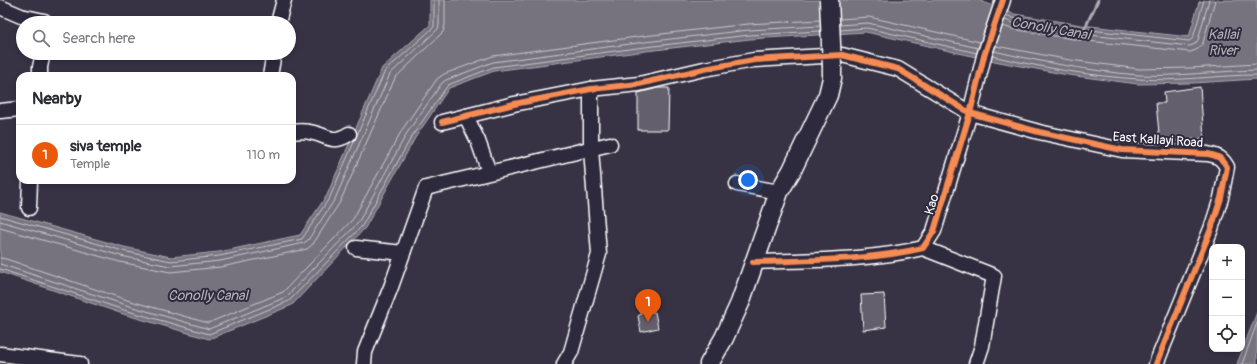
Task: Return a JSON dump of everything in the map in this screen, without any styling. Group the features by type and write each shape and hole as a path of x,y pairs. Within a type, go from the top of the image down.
{"main road":[{"path":"709,364 724,338 740,303 753,262 779,192 792,170 828,95 837,60 829,0"}],"street":[{"path":"280,16 284,0"},
{"name":"Kao","path":"923,248 934,231 970,113 984,56 1003,0"},
{"path":"0,7 20,16"},
{"path":"40,72 42,60"},
{"path":"271,72 273,60"},
{"name":"East Kallayi Road","path":"442,122 514,104 591,89 639,84 754,60 837,60 898,69 970,113 1039,132 1122,150 1216,155 1222,159 1227,166 1221,198 1211,229 1156,364"},
{"path":"564,364 571,352 599,254 591,149 591,89"},
{"path":"0,111 16,109"},
{"path":"466,116 478,141 489,172"},
{"path":"296,132 313,132 326,138 339,140 349,134"},
{"path":"364,364 364,352 391,287 426,188 610,144"},
{"path":"29,208 30,184"},
{"path":"737,184 779,192"},
{"path":"356,248 403,253"},
{"path":"753,262 834,259 884,255 923,248 994,276 982,346 976,364"},
{"path":"0,354 80,364"}],"water":[{"name":"Conolly Canal","path":"430,0 978,0 1014,14 1081,25 1189,37 1199,2 1210,0 1257,0 1257,79 1192,83 1138,84 1068,75 994,61 866,32 750,39 494,71 449,88 415,138 365,228 292,305 209,339 123,314 0,272 0,212 124,247 171,257 219,252 300,235 327,195 382,68 430,25"},
{"path":"1257,312 1257,364 1237,364 1242,352 1245,352 1245,343"}],"building":[{"path":"1200,87 1204,138 1160,143 1156,103 1165,103 1164,92"},
{"path":"658,88 669,88 668,130 638,130 638,93"},
{"path":"884,294 886,327 863,330 861,295"},
{"path":"648,306 650,312 655,312 658,328 641,332 638,316 641,314 638,308"}],"waterway":[{"path":"1085,28 1098,0"}],"cycle path":[{"path":"753,262 860,258 923,248 934,231 970,113 984,56 1003,0"},
{"path":"442,122 514,104 591,89 639,84 704,69 754,60 842,55 898,69 970,113 1039,132 1122,150 1208,154 1214,156 1221,159 1227,167 1221,198 1211,229 1156,364"}],"place":[{"name":"siva temple","path":"648,322"}],"water label":[{"name":"Kallai River","path":"1223,42"}]}
